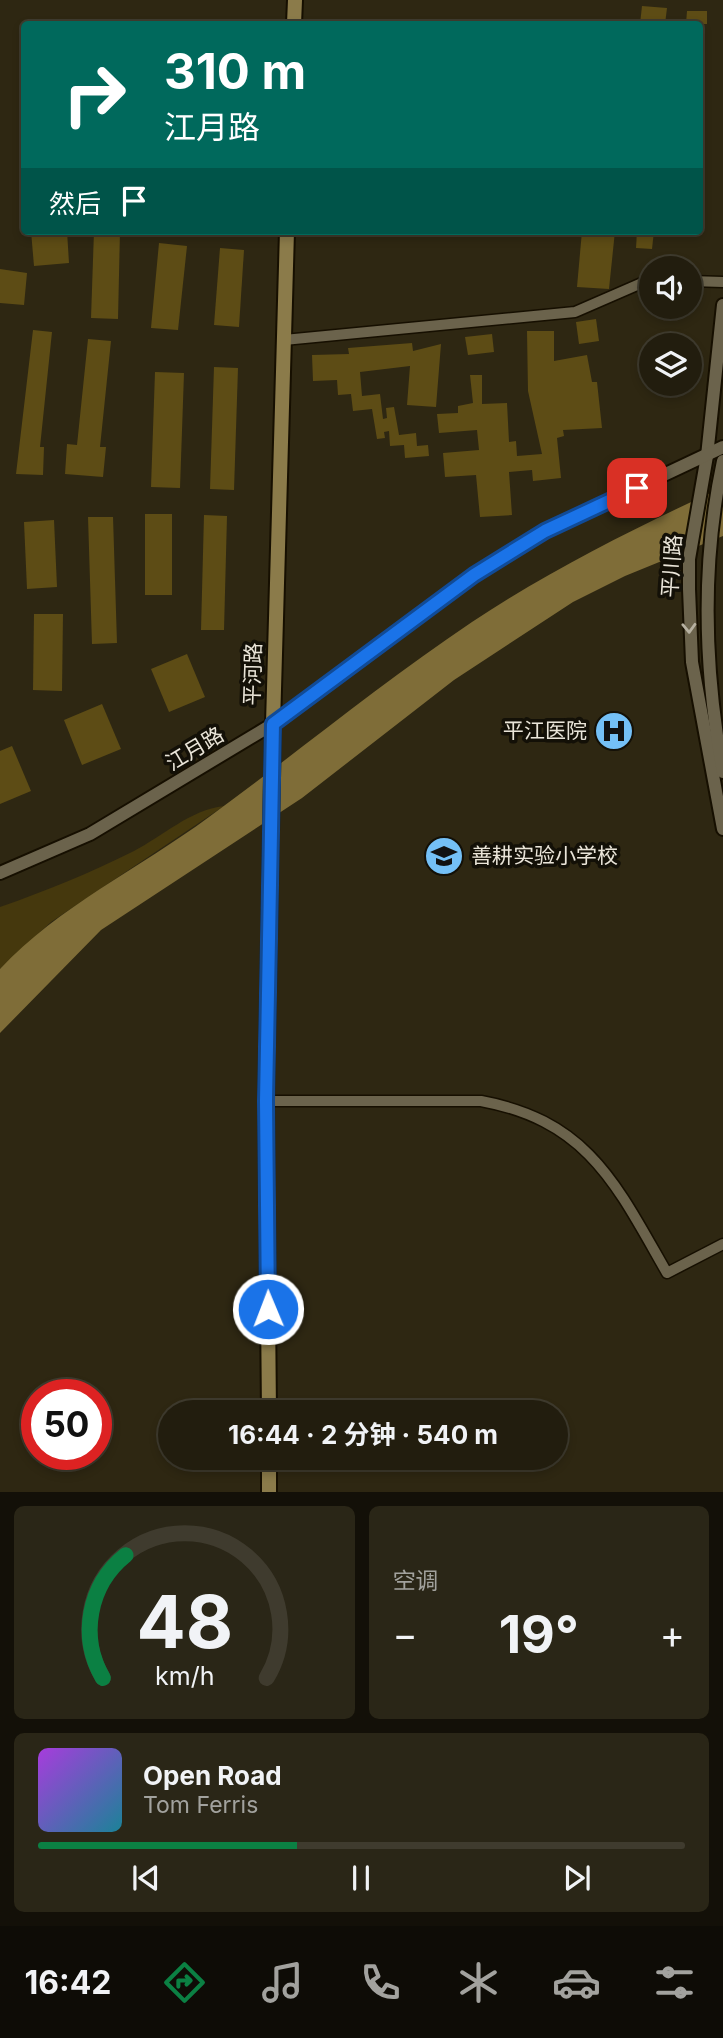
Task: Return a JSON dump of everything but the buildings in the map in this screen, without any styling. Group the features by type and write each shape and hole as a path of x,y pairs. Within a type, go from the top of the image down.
{"main road":[{"path":"294,21 295,0"},
{"name":"平河路","path":"269,1400 266,1101 272,756 287,235"},
{"path":"269,1470 270,1492"}],"street":[{"path":"702,281 723,282"},
{"path":"284,340 575,312 639,284"},
{"name":"平川路","path":"723,305 707,456 690,559 692,662 723,829"},
{"name":"江月路","path":"0,873 90,834 273,724 474,575 545,531 723,447"},
{"name":"平川路","path":"723,461 709,558 707,643 723,772"},
{"path":"266,1101 481,1101 514,1107 554,1126 589,1151 617,1186 667,1273 723,1244"}],"shaded area":[{"path":"723,487 723,536 625,576 573,602 454,680 302,798 101,930 0,1033 0,969 48,926 101,888 183,836 472,622 595,550"},
{"path":"224,806 51,922 0,969 0,907 101,867 134,851 188,818"}],"place":[{"name":"平江医院","path":"614,731"},
{"name":"善耕实验小学校","path":"444,856"}],"route":[{"path":"268,1309 266,1101 273,724 474,575 545,531 637,488"}]}
